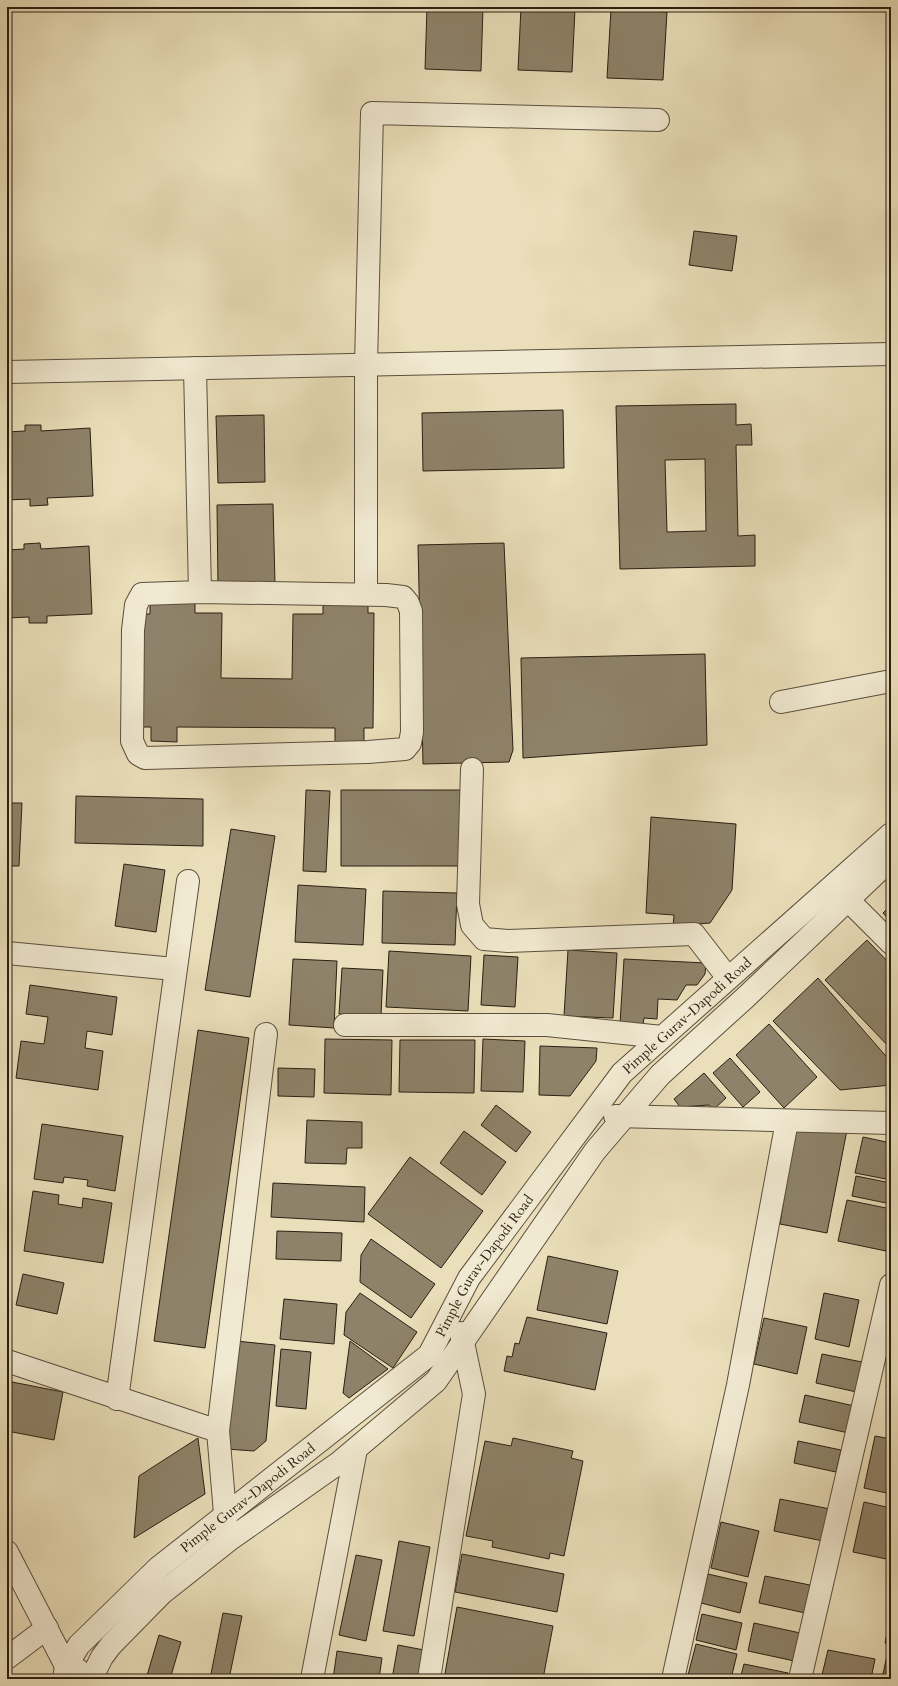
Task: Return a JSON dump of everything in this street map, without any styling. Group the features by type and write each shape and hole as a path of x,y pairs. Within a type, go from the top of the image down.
{"street":[{"path":"366,586 366,365 372,113 658,120"},
{"path":"7,372 891,354"},
{"path":"195,368 200,592"},
{"path":"200,592 386,595 403,597 408,603 411,611 412,732 410,743 405,749 368,752 145,758 138,754 132,741 133,630 136,605 142,594 200,592"},
{"path":"781,702 891,681"},
{"path":"472,769 468,904 472,925 484,939 508,940 694,934 728,978"},
{"name":"Pimple Gurav-Dapodi Road","path":"65,1672 79,1645 158,1568 224,1514 429,1355 469,1278 622,1072 891,834"},
{"name":"Pimple Gurav-Dapodi Road","path":"91,1678 111,1644 162,1593 229,1540 340,1462 436,1380 596,1151 660,1075 746,998 891,859"},
{"path":"117,1399 174,969 188,881"},
{"path":"848,900 891,943"},
{"path":"7,953 174,969"},
{"path":"345,1025 547,1025 662,1037"},
{"path":"229,1540 224,1514 218,1432 266,1034"},
{"path":"590,1115 891,1123"},
{"path":"673,1679 738,1385 787,1121"},
{"path":"800,1679 891,1285"},
{"path":"429,1679 474,1394 463,1343 453,1309"},
{"path":"7,1361 218,1432"},
{"path":"312,1679 356,1449"},
{"path":"7,1552 47,1628 65,1672 91,1678"},
{"path":"47,1628 102,1657"},
{"path":"7,1658 47,1628"}],"building":[{"path":"427,7 483,7 481,71 425,69"},
{"path":"521,7 575,9 572,72 518,70"},
{"path":"611,9 667,12 663,80 607,78"},
{"path":"694,231 737,236 732,271 689,265"},
{"path":"736,404 736,425 751,424 752,445 736,445 738,536 755,535 755,566 620,569 616,406","holes":["705,459 706,531 667,532 665,460"]},
{"path":"563,410 564,468 423,471 422,413"},
{"path":"264,415 265,482 218,483 216,416"},
{"path":"25,425 41,425 41,431 90,428 93,496 47,498 48,505 30,506 30,499 7,500 7,432 25,431"},
{"path":"273,504 275,584 218,586 217,505"},
{"path":"40,543 41,549 89,546 92,614 47,616 47,623 29,623 29,617 7,618 7,550 24,549 24,544"},
{"path":"504,543 513,750 509,762 423,764 418,545"},
{"path":"150,600 195,600 195,613 222,613 221,678 292,679 293,614 323,614 323,601 368,602 368,613 374,613 373,728 364,728 364,744 335,743 335,728 177,727 177,742 151,741 151,727 137,727 138,614 150,614"},
{"path":"705,654 707,745 523,758 521,658"},
{"path":"306,790 330,791 326,872 303,871"},
{"path":"341,790 463,790 463,866 341,866"},
{"path":"76,796 203,799 203,846 75,843"},
{"path":"7,803 22,803 19,866 7,866"},
{"path":"651,817 736,824 732,890 710,923 673,926 674,915 646,913"},
{"path":"231,829 275,836 250,997 205,990"},
{"path":"124,864 165,870 156,932 115,926"},
{"path":"298,885 366,889 363,945 295,942"},
{"path":"383,891 457,893 455,945 382,943"},
{"path":"891,905 891,922 883,913"},
{"path":"867,940 891,965 891,1049 825,980"},
{"path":"568,950 617,953 613,1018 564,1016"},
{"path":"389,951 471,956 468,1011 386,1007"},
{"path":"484,955 518,957 515,1007 481,1005"},
{"path":"293,959 337,961 334,1028 289,1025"},
{"path":"624,959 706,963 705,974 697,985 686,985 677,1000 658,999 657,1019 644,1018 643,1025 620,1024"},
{"path":"342,968 383,970 381,1016 339,1014"},
{"path":"818,978 891,1062 891,1085 840,1090 773,1021"},
{"path":"30,985 117,997 112,1035 87,1031 85,1048 103,1051 98,1090 16,1078 21,1041 44,1044 48,1017 26,1014"},
{"path":"769,1024 817,1077 784,1108 736,1055"},
{"path":"198,1030 249,1038 205,1348 154,1341"},
{"path":"325,1039 392,1040 391,1095 324,1093"},
{"path":"483,1039 525,1041 523,1092 481,1091"},
{"path":"400,1040 475,1040 474,1093 399,1092"},
{"path":"540,1046 597,1048 596,1061 570,1096 539,1095"},
{"path":"730,1058 760,1092 743,1107 713,1073"},
{"path":"278,1068 315,1069 314,1097 278,1096"},
{"path":"704,1073 726,1098 713,1110 709,1105 680,1107 674,1099"},
{"path":"496,1105 531,1132 516,1152 481,1125"},
{"path":"307,1120 362,1122 362,1148 347,1148 346,1164 305,1163"},
{"path":"42,1124 123,1136 115,1191 87,1186 88,1180 64,1177 63,1183 34,1179"},
{"path":"795,1128 847,1130 827,1233 780,1224"},
{"path":"464,1131 506,1162 482,1195 440,1163"},
{"path":"863,1137 891,1143 891,1180 855,1173"},
{"path":"410,1157 483,1211 441,1268 368,1214"},
{"path":"856,1176 891,1183 891,1204 852,1196"},
{"path":"273,1183 365,1187 364,1222 271,1217"},
{"path":"33,1191 59,1195 58,1204 82,1208 83,1198 112,1203 103,1263 24,1251"},
{"path":"847,1200 891,1209 891,1226 886,1251 838,1241"},
{"path":"277,1231 342,1233 341,1261 276,1259"},
{"path":"371,1239 435,1284 411,1318 360,1282 361,1255"},
{"path":"548,1256 618,1271 607,1324 537,1310"},
{"path":"23,1274 64,1283 57,1314 16,1305"},
{"path":"360,1293 417,1332 393,1368 344,1335 346,1312"},
{"path":"824,1293 859,1300 849,1347 815,1339"},
{"path":"284,1299 337,1304 334,1344 280,1339"},
{"path":"527,1317 607,1333 595,1390 504,1371 507,1356 512,1357 515,1343 519,1344"},
{"path":"764,1318 807,1327 797,1374 754,1364"},
{"path":"236,1341 275,1345 266,1441 254,1451 226,1449"},
{"path":"350,1341 388,1369 349,1398 343,1393"},
{"path":"281,1349 311,1352 306,1409 276,1406"},
{"path":"822,1354 867,1363 861,1393 816,1383"},
{"path":"7,1381 63,1392 54,1440 7,1431"},
{"path":"805,1395 859,1407 853,1434 799,1422"},
{"path":"875,1436 891,1439 891,1494 864,1488"},
{"path":"198,1438 205,1494 134,1538 139,1476"},
{"path":"513,1438 573,1451 571,1458 583,1461 564,1556 550,1553 549,1559 492,1547 493,1541 466,1536 485,1441 511,1446"},
{"path":"798,1441 841,1450 836,1472 794,1463"},
{"path":"780,1499 830,1509 823,1541 774,1531"},
{"path":"864,1502 891,1508 891,1560 853,1552"},
{"path":"721,1522 759,1531 748,1577 711,1568"},
{"path":"399,1541 430,1547 414,1636 383,1631"},
{"path":"462,1554 564,1574 557,1612 455,1592"},
{"path":"356,1555 382,1560 366,1641 339,1635"},
{"path":"708,1574 747,1583 740,1613 701,1603"},
{"path":"765,1576 815,1586 810,1614 759,1603"},
{"path":"457,1607 553,1626 543,1679 444,1679"},
{"path":"223,1613 242,1616 229,1679 210,1679"},
{"path":"702,1614 742,1623 736,1650 696,1640"},
{"path":"891,1614 891,1644 885,1643"},
{"path":"754,1623 805,1634 799,1662 748,1651"},
{"path":"159,1635 181,1642 170,1679 146,1679"},
{"path":"696,1644 737,1654 731,1679 687,1679"},
{"path":"398,1645 424,1650 418,1679 392,1679"},
{"path":"828,1650 875,1659 871,1679 821,1679"},
{"path":"337,1651 382,1658 379,1679 333,1679"},
{"path":"887,1655 891,1656 891,1679 882,1679"},
{"path":"744,1664 788,1673 787,1679 740,1679"}]}
